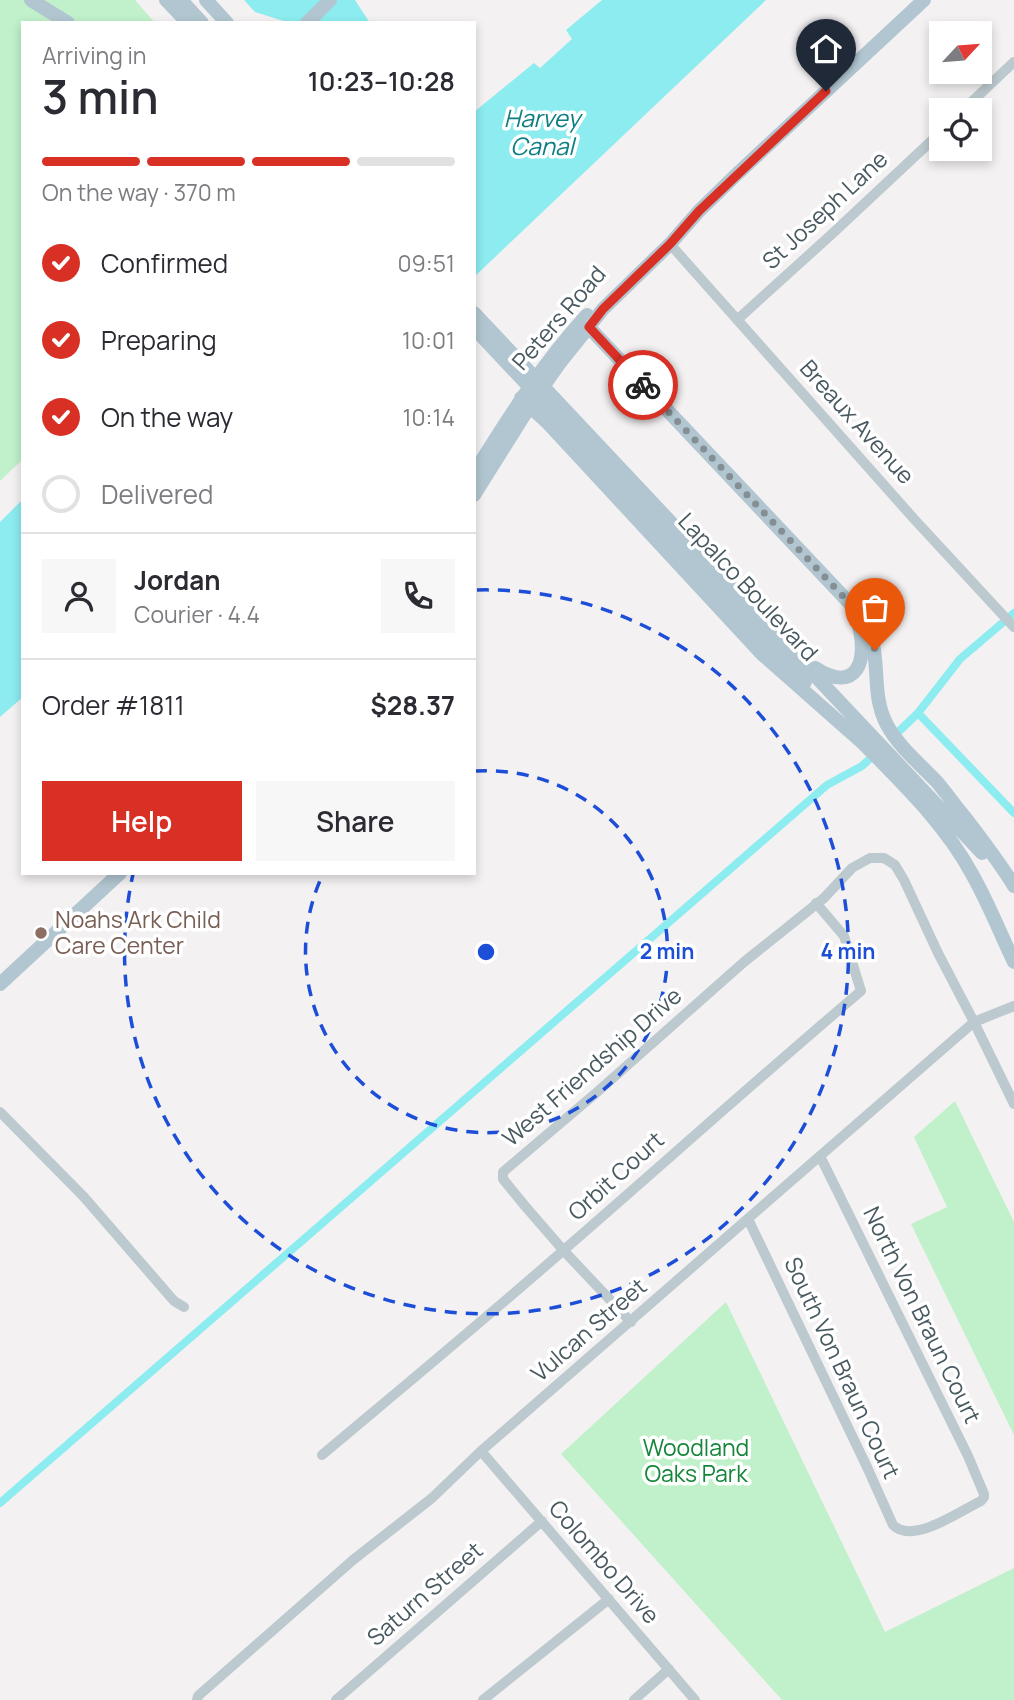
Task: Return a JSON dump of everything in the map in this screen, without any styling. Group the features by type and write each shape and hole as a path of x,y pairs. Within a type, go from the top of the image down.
{"main road":[{"path":"31,0 65,21"},
{"path":"166,0 186,21"},
{"path":"181,0 200,21"},
{"path":"206,0 225,21"},
{"path":"309,21 330,0"},
{"name":"Peters Road","path":"476,491 551,357 670,244 699,211 746,166 924,0"},
{"name":"Peters Road","path":"585,324 598,302 667,236 699,211"},
{"name":"Lapalco Boulevard","path":"476,315 737,600 818,696 868,740"},
{"path":"585,324 862,617 873,643 877,694 886,722 903,747 941,788 995,856 1014,886"},
{"name":"Lapalco Boulevard","path":"476,330 737,600 800,658 868,740 982,853 1014,897"},
{"path":"526,402 748,640 777,668 868,740"},
{"name":"Peters Road","path":"476,469 526,402"},
{"path":"800,658 821,672 835,677 847,677 857,669 862,660 862,640 846,600"},
{"name":"Lapalco Boulevard","path":"887,760 972,874 1014,962"},
{"path":"0,984 118,875"}],"street":[{"path":"976,98 1014,62"},
{"name":"St Joseph Lane","path":"737,320 929,143"},
{"name":"Breaux Avenue","path":"670,244 1014,627"},
{"name":"West Friendship Drive","path":"564,1251 503,1179 503,1172 820,901 852,868 870,858 884,858 895,865 905,880 974,1022"},
{"name":"Orbit Court","path":"322,1455 564,1251 724,1108 861,991 844,936 820,901"},
{"name":"Vulcan Street","path":"197,1698 352,1560 432,1498 481,1451 974,1022 1014,1006"},
{"path":"974,1022 1014,1104"},
{"path":"0,1112 84,1197 174,1301 184,1307"},
{"name":"North Von Braun Court","path":"820,1156 968,1456 984,1494 981,1500 923,1531 902,1531"},
{"name":"South Von Braun Court","path":"748,1219 888,1515 893,1525 902,1531"},
{"path":"564,1251 631,1322"},
{"name":"Colombo Drive","path":"481,1451 695,1700"},
{"name":"Saturn Street","path":"336,1700 541,1521"},
{"path":"483,1700 608,1599"},
{"path":"634,1700 669,1669"}],"green space":[{"path":"0,0 135,0 153,21 21,21 21,461 0,481"},
{"path":"955,1101 1014,1222 1014,1435 911,1224 947,1207 914,1137"},
{"name":"Woodland Oaks Park","path":"726,1302 885,1632 1014,1568 1014,1700 782,1700 561,1454"}],"water":[{"path":"244,0 355,0 369,21 284,21 255,12"},
{"name":"Harvey Canal","path":"602,0 766,0 476,275 476,110 534,63 540,68 572,39 566,30"},
{"path":"21,501 21,699 0,717 0,522"}],"waterway":[{"path":"892,738 918,713 960,659 1014,613"},
{"path":"918,713 1014,813"},
{"path":"0,1503 827,785 862,766 875,754"}],"way so far":[{"path":"643,385 858,612 868,627 875,650"}],"place":[{"name":"Noahs Ark Child Care Center","path":"41,933"}],"route":[{"path":"643,385 589,327 603,309 670,244 699,211 826,91"}]}
